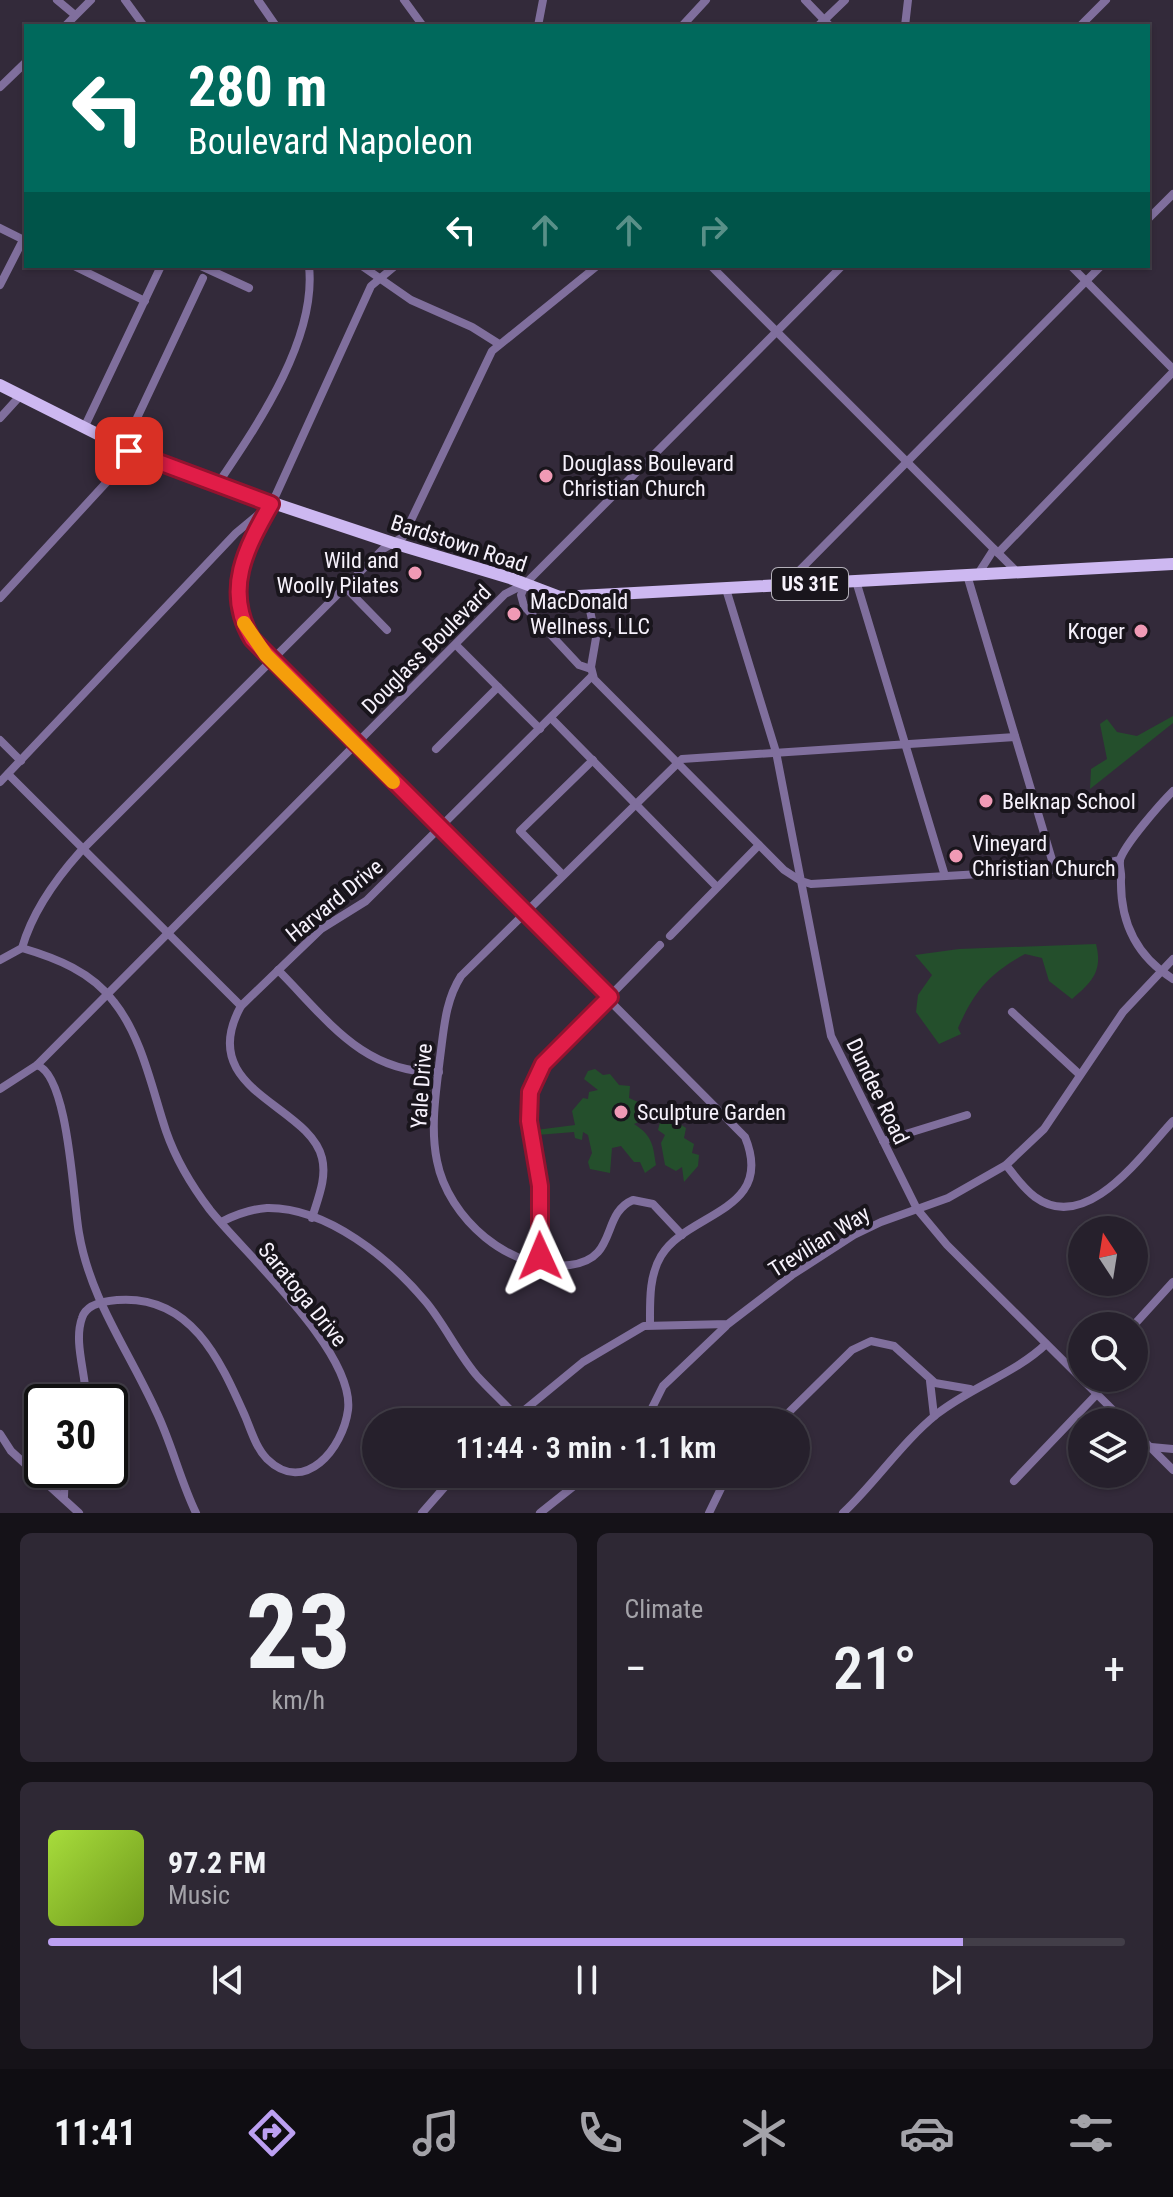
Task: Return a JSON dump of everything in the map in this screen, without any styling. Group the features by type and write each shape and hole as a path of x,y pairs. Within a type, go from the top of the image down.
{"main road":[{"name":"Bardstown Road","path":"0,385 129,451 217,485 525,584 547,595 587,597 1173,564"}],"street":[{"path":"57,0 75,15"},
{"path":"67,24 91,0"},
{"path":"125,0 143,24"},
{"path":"258,0 275,24"},
{"path":"404,0 419,24"},
{"path":"538,24 543,0"},
{"path":"684,24 706,0"},
{"path":"805,0 824,24 845,0"},
{"path":"905,24 908,0"},
{"path":"1082,24 1106,0"},
{"path":"0,87 24,64"},
{"path":"1150,217 1173,194"},
{"path":"0,228 24,240"},
{"path":"0,285 24,243"},
{"path":"78,268 145,301"},
{"path":"84,428 160,268"},
{"path":"205,268 249,288"},
{"path":"217,485 282,378 301,324 309,290 309,268"},
{"path":"365,268 411,300 472,327 499,344"},
{"path":"392,268 371,286 271,504 242,559 237,591 247,631 272,662 737,1125 748,1143 750,1166 740,1194 723,1212 682,1235 662,1255 655,1270 650,1323"},
{"path":"0,960 22,948 26,933 59,876 84,848 346,588 404,535 481,372 499,344 594,268"},
{"path":"713,268 1017,572"},
{"name":"Douglass Boulevard","path":"0,1089 37,1065 505,594 525,584 840,268"},
{"path":"1055,870 1015,737 972,575 1173,371 1073,268"},
{"path":"785,586 1099,268"},
{"path":"0,598 127,460 142,405 203,278"},
{"path":"0,418 20,396"},
{"path":"0,782 236,533 271,504"},
{"path":"856,581 945,876"},
{"path":"525,584 521,595 524,606 676,763 759,845 801,881 811,884 1055,870 1120,860"},
{"path":"346,588 387,630"},
{"name":"Dundee Road","path":"726,589 776,752 831,1036 917,1209 947,1245 1068,1365"},
{"path":"587,597 596,638 592,675"},
{"path":"456,645 540,729"},
{"name":"Harvard Drive","path":"241,1006 321,929 366,901 592,675"},
{"path":"436,749 498,687"},
{"path":"551,718 716,886"},
{"path":"676,763 690,757 1015,737"},
{"path":"0,740 21,761"},
{"path":"562,874 520,831 593,760"},
{"name":"Yale Drive","path":"676,763 461,976 452,991 439,1072 436,1154 450,1197 494,1243 514,1256 542,1264 571,1265 595,1256 607,1242 619,1210 633,1200 653,1204 682,1235"},
{"path":"8,774 241,1006 231,1034 237,1064 259,1096 310,1135 322,1157 323,1180 312,1218"},
{"path":"1173,791 1152,813 1120,860 1125,922 1142,950 1173,979"},
{"path":"670,936 759,845"},
{"path":"542,1264 540,1186 529,1121 530,1092 543,1064 660,945"},
{"name":"Saratoga Drive","path":"22,948 68,965 108,995 133,1038 177,1158 221,1222 312,1326 345,1381 348,1398 345,1422 328,1455 312,1470 289,1472 266,1457 222,1363 210,1344 187,1322 145,1301 124,1299 99,1303"},
{"name":"Trevilian Way","path":"652,1408 663,1386 728,1324 831,1249 881,1222 964,1191 1006,1165 1044,1129 1123,1012 1173,959"},
{"path":"278,970 370,1058 397,1069 439,1072"},
{"path":"1012,1012 1079,1074"},
{"path":"37,1065 49,1076 62,1117 81,1246 99,1303 158,1415 196,1513"},
{"path":"883,1141 967,1115"},
{"path":"1006,1165 1038,1199 1055,1206 1075,1206 1111,1187 1173,1121"},
{"path":"221,1222 266,1208 312,1218 360,1243 405,1279 448,1331 477,1376 504,1408"},
{"path":"1146,1312 1173,1282"},
{"path":"85,1384 80,1326 86,1310 99,1303"},
{"path":"527,1408 583,1362 650,1323 728,1324"},
{"path":"793,1408 852,1350 865,1342 882,1341 894,1346 930,1381 946,1387 971,1389"},
{"path":"843,1513 934,1416 971,1389 1012,1368 1046,1344"},
{"path":"930,1381 934,1416"},
{"name":"Dundee Road","path":"1094,1392 1110,1408"},
{"path":"1014,1481 1096,1395"},
{"path":"0,1434 11,1451 24,1461"},
{"path":"1150,1447 1173,1449"},
{"path":"1150,1447 1173,1470"},
{"path":"55,1488 79,1513"},
{"path":"64,1488 64,1496"},
{"path":"422,1513 444,1488"},
{"path":"540,1513 571,1488"},
{"path":"709,1513 721,1488"}],"green space":[{"path":"1173,716 1173,723 1090,789 1091,769 1107,759 1100,724 1107,719 1117,732 1137,736"},
{"path":"1096,944 1097,969 1072,999 1049,981 1042,958 1025,954 984,984 958,1028 961,1034 939,1044 916,1012 918,995 932,975 915,955 959,949"},
{"path":"595,1069 603,1075 610,1074 619,1085 630,1086 629,1098 638,1102 635,1112 641,1121 634,1124 649,1137 656,1165 645,1173 640,1162 634,1162 621,1146 612,1148 610,1173 590,1169 588,1162 592,1153 588,1135 583,1132 582,1140 575,1138 574,1132 537,1135 536,1130 575,1125 572,1111 583,1098 588,1099 589,1092 598,1090 584,1079 588,1071"},
{"path":"678,1110 675,1121 686,1128 684,1138 694,1144 692,1153 699,1155 698,1166 684,1182 682,1167 676,1171 665,1165 661,1143 665,1135 658,1130 660,1122"}],"slow traffic":[{"path":"244,623 252,639 266,655 393,782"}],"place":[{"name":"Douglass Boulevard Christian Church","path":"546,476"},
{"name":"Wild and Woolly Pilates","path":"415,573"},
{"name":"MacDonald Wellness, LLC","path":"514,614"},
{"name":"Kroger","path":"1141,631"},
{"name":"Belknap School","path":"986,801"},
{"name":"Vineyard Christian Church","path":"956,856"},
{"name":"Sculpture Garden","path":"621,1112"}],"route":[{"path":"129,451 159,465 271,504 245,552 238,574 238,605 252,639 610,997 543,1064 530,1092 529,1121 540,1186 540,1256"}]}
